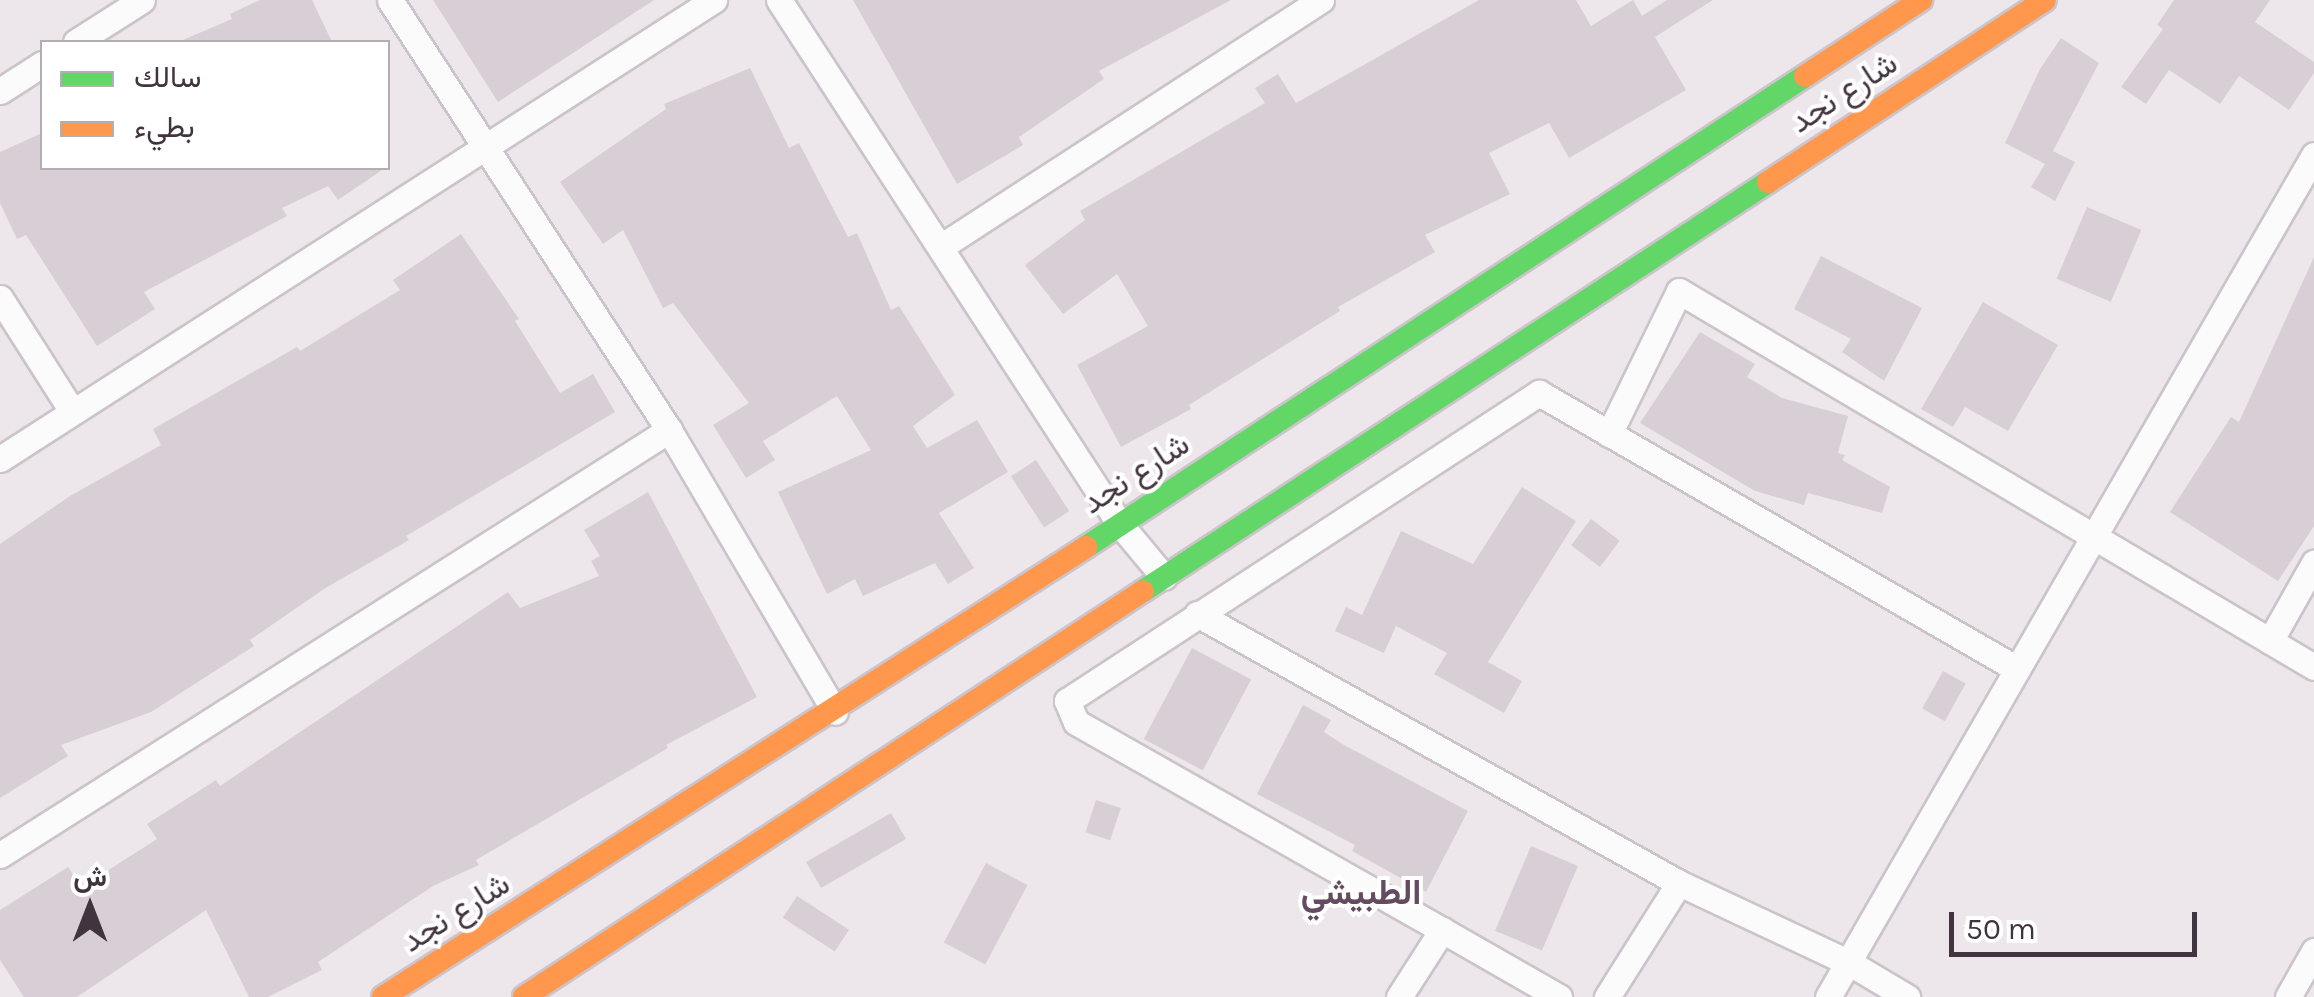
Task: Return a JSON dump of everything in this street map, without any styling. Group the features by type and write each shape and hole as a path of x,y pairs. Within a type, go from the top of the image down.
{"street":[{"path":"79,40 142,0"},
{"path":"390,0 669,430 834,712"},
{"path":"0,459 714,0"},
{"path":"779,0 1119,523 1164,576"},
{"path":"942,246 1320,0"},
{"name":"شارع نجد","path":"383,997 834,712 1921,0"},
{"name":"شارع نجد","path":"524,997 2045,0"},
{"path":"0,91 40,65"},
{"path":"1828,997 2314,155"},
{"path":"1609,434 1680,291 2314,667"},
{"path":"0,298 72,411"},
{"path":"1558,997 1076,722 1067,701 1539,393 2017,669"},
{"path":"0,855 669,430"},
{"path":"2270,641 2314,562"},
{"path":"1197,614 1680,883 1848,962 1907,997"},
{"path":"1607,997 1680,883"},
{"path":"1399,997 1442,930"},
{"path":"2288,997 2314,951"}],"building":[{"path":"260,0 312,0 331,40 183,40 232,19 230,14"},
{"path":"433,0 654,0 498,102"},
{"path":"853,0 1231,0 1099,71 1104,79 1019,137 1023,145 957,184"},
{"path":"1479,0 1576,0 1591,26 1633,0 1642,16 1667,0 1713,0 1655,37 1686,90 1569,158 1549,123 1489,153 1510,194 1425,235 1435,252 1338,307 1340,311 1189,405 1191,409 1121,447 1077,365 1148,326 1117,274 1063,314 1025,265 1085,220 1080,211 1265,103 1255,88 1278,74 1296,103"},
{"path":"2174,0 2270,0 2255,22 2314,62 2314,73 2289,110 2239,76 2220,104 2169,70 2146,104 2121,87 2163,29 2157,25"},
{"path":"2061,38 2099,63 2053,151 2075,162 2055,201 2031,187 2045,164 2005,143 2040,69"},
{"path":"750,68 789,148 799,143 848,237 857,233 891,310 899,306 955,395 913,426 927,448 977,420 1008,472 939,513 974,568 948,584 935,563 863,596 855,579 827,594 778,492 871,450 837,396 763,441 775,460 746,478 713,425 749,403 673,303 663,308 623,230 603,244 560,182 666,109 664,104"},
{"path":"40,134 40,170 382,170 338,200 328,186 282,208 287,216 144,292 155,309 97,346 26,235 17,239 0,203 0,152"},
{"path":"2087,207 2141,230 2111,302 2057,279"},
{"path":"461,234 519,319 515,321 560,393 593,374 615,412 324,589 250,640 254,646 151,712 61,745 68,756 0,798 0,544 70,496 161,445 153,429 297,347 300,351 400,290 393,280"},
{"path":"1821,256 1922,308 1884,381 1842,352 1851,339 1794,309"},
{"path":"2314,257 2314,526 2278,581 2170,512 2231,417 2239,422"},
{"path":"1983,302 2058,345 2008,431 1965,407 1953,427 1921,409"},
{"path":"1700,332 1755,364 1747,377 1782,398 1848,416 1838,453 1845,455 1842,460 1890,487 1882,513 1808,493 1804,505 1755,491 1640,423"},
{"path":"1036,460 1069,511 1044,527 1011,476"},
{"path":"1522,487 1576,521 1488,662 1522,681 1504,713 1434,674 1447,653 1396,626 1384,653 1335,631 1346,607 1362,615 1401,531 1473,564"},
{"path":"648,492 757,697 666,745 668,748 476,860 479,865 433,886 318,962 322,970 268,997 249,997 206,910 77,997 24,997 0,960 0,910 68,867 82,887 157,839 147,824 216,780 220,786 508,592 520,608 599,576 591,561 600,556 584,530"},
{"path":"1591,519 1620,541 1600,567 1571,545"},
{"path":"1192,648 1251,679 1203,770 1144,739"},
{"path":"1943,671 1966,684 1945,721 1922,709"},
{"path":"1303,705 1331,720 1324,732 1344,745 1468,811 1426,892 1352,851 1355,845 1257,794"},
{"path":"1096,800 1121,808 1110,840 1085,832"},
{"path":"891,813 906,839 821,888 806,862"},
{"path":"1531,846 1578,866 1542,951 1495,931"},
{"path":"986,863 1027,885 985,965 944,942"},
{"path":"797,896 849,930 835,952 783,918"}],"traffic: fast":[{"path":"1086,547 1805,76"},
{"path":"1143,591 1768,182"}],"traffic: slow":[{"path":"1805,76 1921,0"},
{"path":"1768,182 2045,0"},
{"path":"383,997 1086,547"},
{"path":"524,997 1143,591"}],"district":[{"name":"الطبيشي","path":"1361,893"}]}
